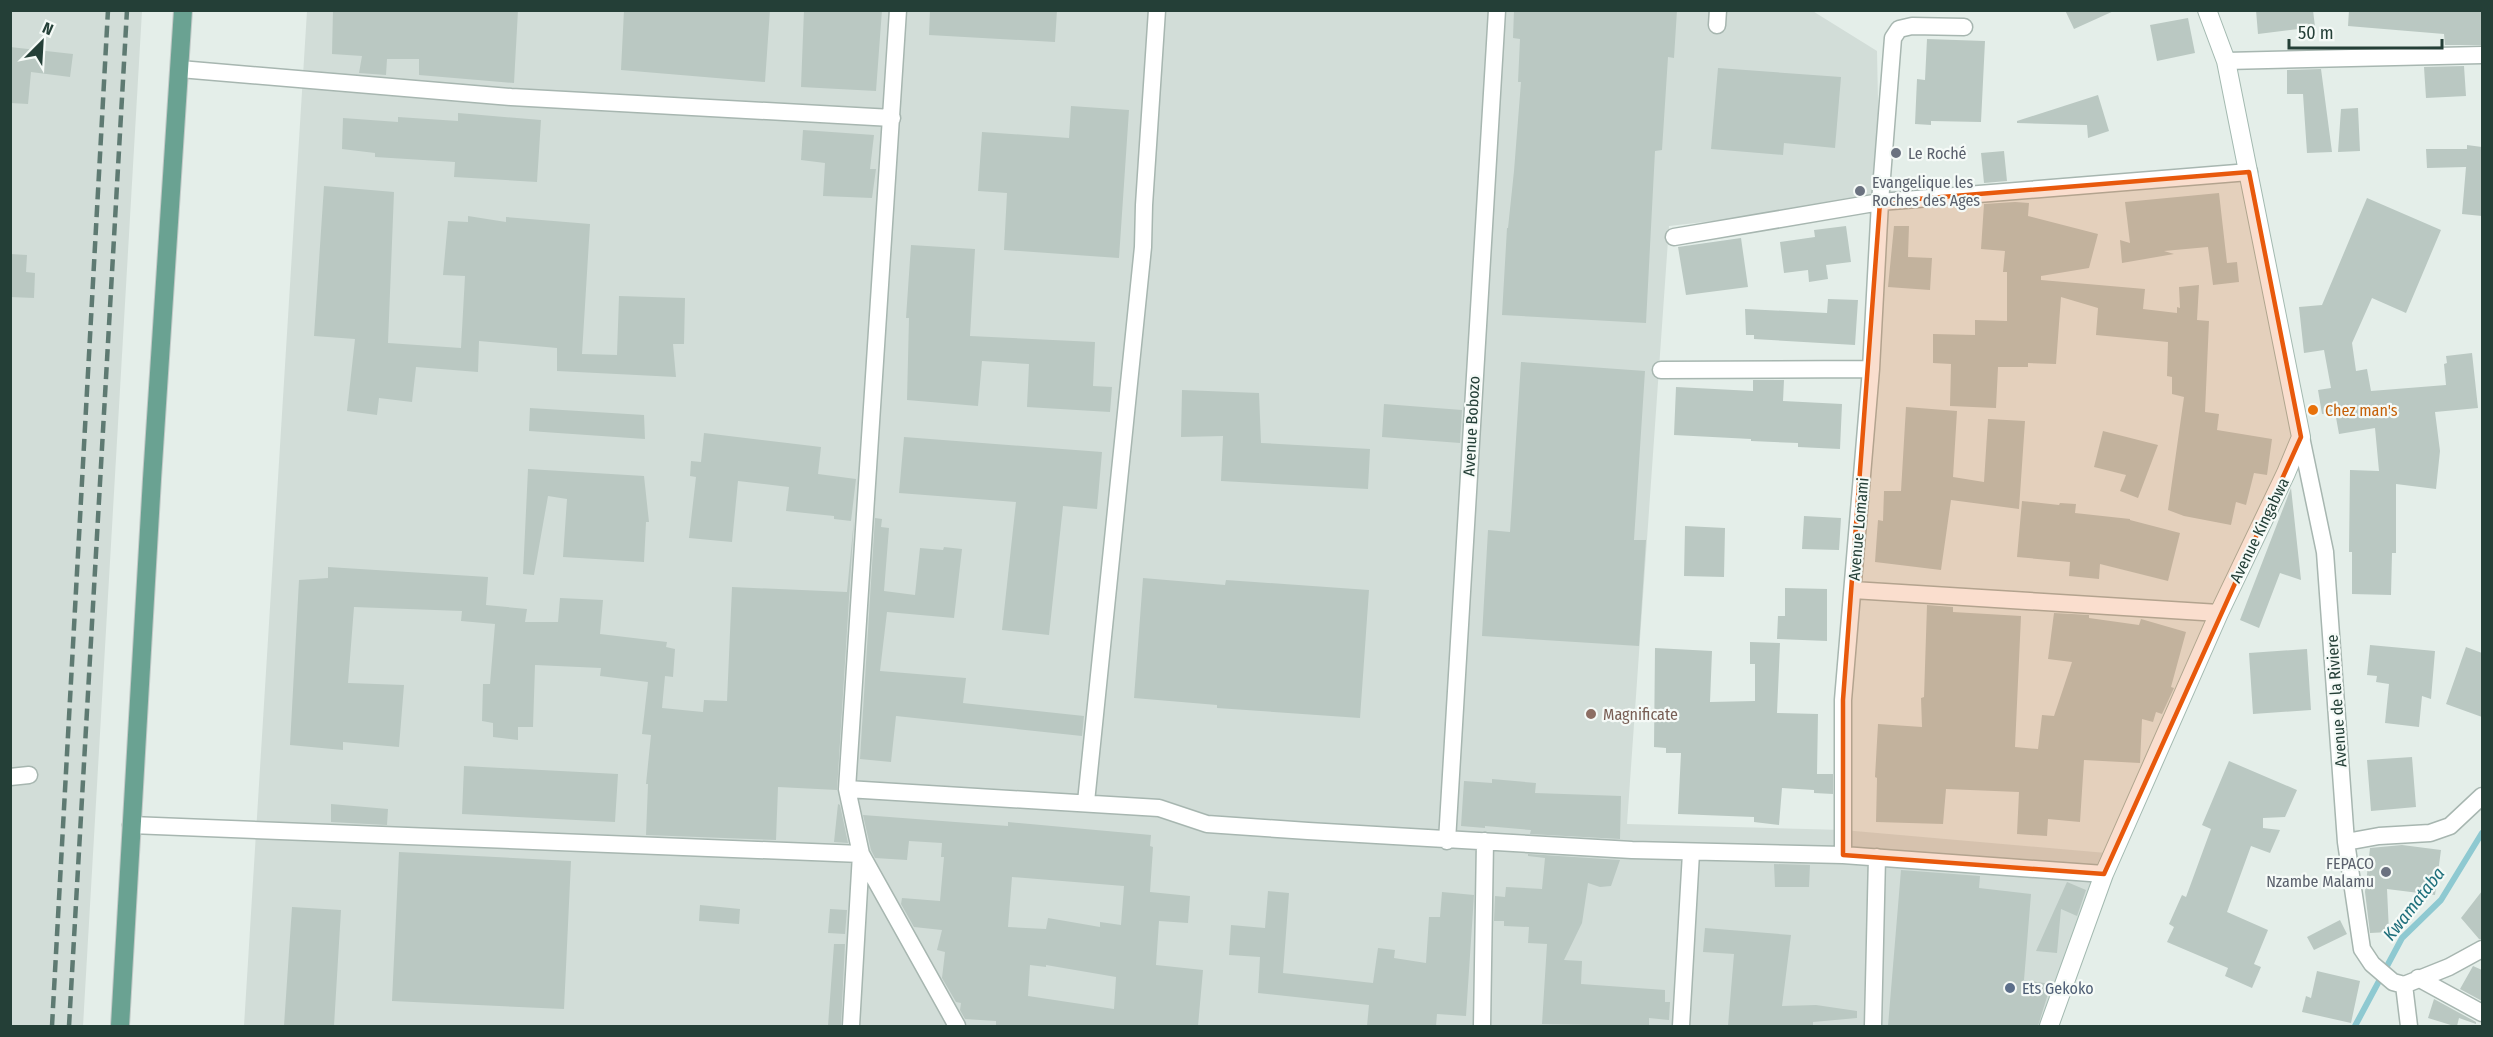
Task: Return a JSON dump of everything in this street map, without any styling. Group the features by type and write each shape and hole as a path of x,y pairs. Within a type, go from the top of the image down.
{"main road":[{"path":"120,1026 183,10"}],"street":[{"path":"850,1026 861,854 847,789 898,10"},
{"path":"1086,802 1143,247 1157,10"},
{"name":"Avenue Bobozo","path":"1446,841 1497,10"},
{"path":"2207,10 2226,61 2301,437"},
{"name":"Avenue Lomami","path":"1843,855 1843,700 1871,369 1880,202 1893,38 1899,29 1912,26 1964,27"},
{"path":"2226,61 2482,55"},
{"path":"180,69 511,97 892,118"},
{"path":"1674,237 1880,202 2249,171"},
{"path":"1662,370 1871,369"},
{"name":"Avenue Kingabwa","path":"2049,1026 2104,874 2219,613 2301,437"},
{"name":"Avenue de la Riviere","path":"2301,437 2325,552 2346,842 2362,949 2372,964 2405,981"},
{"path":"1853,590 2219,613"},
{"path":"10,777 28,775"},
{"path":"847,789 1160,808 1207,824 1446,841 1691,852 1843,855 2104,874"},
{"path":"2346,842 2379,836 2430,832 2450,826 2482,796"},
{"path":"131,825 861,854"},
{"path":"1482,1026 1485,841"},
{"path":"1682,1026 1691,852"},
{"path":"861,854 957,1026"},
{"path":"1873,1026 1876,857"},
{"path":"2405,981 2448,967 2482,949"},
{"path":"2405,981 2482,1013"},
{"path":"2405,981 2409,1026"}],"highlighted area":[{"path":"2249,172 2301,437 2104,874 1843,855 1843,700 1880,202"}],"shaded area":[{"path":"1811,10 1877,51 1880,202 1669,226 1627,824 1843,830 2118,854 2047,1026 244,1026 307,11"},
{"path":"10,11 142,11 83,1026 11,1026"}],"building":[{"path":"333,10 518,10 514,83 419,75 419,59 387,59 386,75 359,73 362,56 332,54"},
{"path":"624,10 770,10 765,82 621,70"},
{"path":"804,10 882,10 876,91 801,87"},
{"path":"930,10 1057,10 1055,42 929,35"},
{"path":"1514,10 1677,10 1674,58 1668,57 1662,150 1655,151 1646,323 1502,315 1507,228 1521,82 1518,82 1520,39 1513,38"},
{"path":"2065,10 2116,10 2074,29"},
{"path":"2256,10 2313,10 2315,27 2258,34"},
{"path":"2349,10 2482,10 2482,45 2445,45 2444,34 2348,26"},
{"path":"2188,18 2195,53 2157,61 2150,25"},
{"path":"1927,39 1985,41 1981,122 1931,121 1931,125 1915,124 1917,79 1925,80"},
{"path":"10,47 73,54 70,77 31,72 28,104 10,103"},
{"path":"2464,66 2466,96 2426,98 2424,67"},
{"path":"1718,68 1841,77 1835,148 1784,143 1783,155 1711,149"},
{"path":"2321,69 2332,152 2307,153 2303,94 2287,94 2287,70"},
{"path":"2098,95 2109,131 2088,138 2087,125 2017,123 2017,121"},
{"path":"1071,106 1129,110 1119,258 1004,250 1007,193 978,191 982,132 1069,138"},
{"path":"2358,108 2360,151 2338,152 2341,109"},
{"path":"458,113 541,120 537,182 454,177 455,162 375,157 375,153 342,149 343,118 398,122 398,117 458,121"},
{"path":"803,130 874,135 870,169 876,169 872,198 823,196 825,163 801,160"},
{"path":"2467,145 2482,147 2482,216 2462,214 2466,167 2427,168 2426,149 2467,149"},
{"path":"2004,151 2007,181 1984,183 1981,153"},
{"path":"324,186 394,192 388,343 461,348 465,276 443,275 448,221 468,222 468,216 506,222 506,217 590,224 582,354 617,355 619,296 685,298 684,344 673,344 676,377 557,371 557,348 479,341 478,372 416,367 412,402 379,398 377,415 347,411 355,339 314,336"},
{"path":"2219,193 2227,263 2237,262 2239,282 2213,285 2208,247 2164,251 2174,254 2122,263 2120,240 2130,243 2125,202"},
{"path":"2367,198 2441,230 2406,313 2372,298 2352,343 2356,371 2367,369 2371,391 2446,385 2444,364 2447,363 2446,356 2472,353 2478,408 2435,412 2440,451 2436,489 2396,484 2396,553 2392,553 2391,595 2352,594 2352,552 2349,552 2350,470 2379,471 2375,428 2339,434 2335,412 2322,414 2318,390 2331,388 2324,350 2304,353 2299,307 2322,305"},
{"path":"2029,203 2028,216 2098,234 2089,268 2041,276 2041,280 2145,289 2143,309 2177,313 2177,307 2180,308 2179,287 2199,285 2197,320 2209,321 2205,412 2219,414 2217,430 2272,439 2267,475 2254,473 2246,505 2236,502 2231,525 2184,516 2168,510 2184,397 2172,394 2172,377 2167,376 2168,342 2096,335 2098,308 2061,297 2056,364 2028,363 2028,367 1998,367 1996,408 1950,406 1951,364 1933,363 1933,334 1975,335 1975,320 2007,321 2007,272 2003,272 2005,251 1981,249 1984,204"},
{"path":"1846,226 1851,262 1826,265 1828,279 1809,282 1808,270 1784,273 1780,242 1815,237 1814,230"},
{"path":"1894,226 1909,226 1908,257 1932,258 1930,290 1888,287"},
{"path":"1741,238 1748,287 1686,295 1678,247"},
{"path":"911,245 975,249 970,336 1095,342 1093,386 1112,387 1110,412 1027,407 1029,364 982,361 978,406 907,400 909,318 906,318"},
{"path":"10,254 27,255 26,272 35,273 34,298 10,297"},
{"path":"1828,299 1858,300 1855,345 1754,339 1754,335 1746,335 1745,309 1827,313"},
{"path":"1521,362 1645,371 1634,540 1646,540 1639,646 1482,636 1488,530 1510,532"},
{"path":"1753,380 1784,380 1783,401 1842,404 1840,449 1798,447 1798,443 1751,441 1751,439 1674,435 1676,387 1753,391"},
{"path":"1182,390 1259,393 1261,443 1370,449 1368,489 1221,481 1223,436 1181,437"},
{"path":"1384,404 1462,410 1460,443 1382,437"},
{"path":"1906,407 1957,411 1953,477 1984,482 1988,419 2025,421 2019,509 1951,500 1941,570 1875,562 1878,520 1883,521 1884,491 1901,491"},
{"path":"530,408 644,415 645,439 529,431"},
{"path":"2103,431 2158,445 2138,498 2120,491 2126,475 2094,467"},
{"path":"704,433 821,447 818,474 856,479 851,521 834,519 834,516 786,511 789,487 738,481 732,542 689,538 696,477 690,476 691,461 701,462"},
{"path":"904,437 1102,452 1097,509 1063,506 1049,635 1002,630 1016,502 899,493"},
{"path":"528,469 644,476 649,522 646,522 644,562 563,557 567,499 548,496 534,575 523,574"},
{"path":"2291,488 2301,580 2280,573 2259,628 2240,620"},
{"path":"2022,501 2059,505 2060,503 2076,504 2075,513 2130,519 2180,533 2168,581 2100,564 2099,579 2069,576 2070,562 2017,557"},
{"path":"1804,516 1841,518 1839,550 1802,549"},
{"path":"875,518 882,519 881,527 889,528 884,591 915,595 920,548 962,549 954,618 887,612 880,671 966,678 963,703 1084,716 1082,736 896,716 891,762 860,759"},
{"path":"854,519 837,790 778,787 776,840 646,835 648,784 646,784 651,735 642,734 648,682 600,676 601,668 535,665 533,727 518,727 518,740 493,737 493,723 482,721 483,684 490,684 495,624 461,621 462,611 354,607 348,683 404,685 399,747 343,742 343,750 290,745 299,580 328,578 328,567 488,577 486,605 527,609 525,622 558,622 560,598 603,600 600,634 667,642 666,647 675,649 673,677 665,676 662,708 703,712 704,700 727,701 732,587 847,592"},
{"path":"1685,526 1725,528 1724,577 1684,576"},
{"path":"1143,578 1225,585 1226,580 1369,590 1360,718 1217,708 1217,705 1134,698"},
{"path":"1785,588 1827,589 1827,641 1777,639 1778,616 1785,616"},
{"path":"1927,605 1953,607 1953,612 2021,616 2015,747 2038,749 2042,715 2054,716 2072,662 2048,659 2054,613 2089,615 2089,618 2139,625 2141,619 2186,632 2171,687 2174,688 2162,714 2156,712 2153,722 2142,719 2140,763 2084,760 2080,822 2048,819 2047,836 2017,834 2019,792 1946,789 1943,824 1876,822 1877,778 1875,777 1878,724 1922,727 1921,698 1924,697"},
{"path":"1750,642 1780,643 1777,713 1818,714 1817,774 1833,774 1833,794 1782,788 1779,825 1754,822 1754,817 1678,814 1681,753 1666,753 1666,748 1654,747 1655,648 1712,651 1710,702 1755,701 1755,664 1750,664"},
{"path":"2370,645 2435,651 2431,699 2422,696 2419,727 2385,723 2389,684 2376,682 2377,676 2367,675"},
{"path":"2466,647 2482,653 2482,717 2446,704"},
{"path":"2307,649 2311,710 2253,714 2249,653"},
{"path":"2412,757 2416,807 2371,811 2367,760"},
{"path":"2229,761 2297,790 2285,817 2263,818 2263,828 2280,830 2270,853 2251,846 2227,912 2268,930 2254,964 2261,967 2252,988 2225,976 2228,968 2167,942 2174,927 2169,924 2182,895 2186,897 2211,829 2202,825"},
{"path":"464,766 618,774 615,822 462,814"},
{"path":"1492,779 1536,783 1535,793 1621,796 1620,839 1530,834 1531,830 1461,826 1464,781 1492,783"},
{"path":"331,804 388,809 387,825 331,822"},
{"path":"838,804 840,805 848,843 834,842"},
{"path":"863,815 1008,826 1008,822 1151,835 1150,846 1153,847 1150,892 1190,896 1188,923 1159,921 1156,965 1203,970 1198,1026 996,1026 996,1021 965,1019 960,1010 961,1003 956,1002 942,978 945,952 937,950 942,930 914,927 901,904 902,898 940,901 944,857 941,857 942,843 909,841 907,860 875,858","holes":["1012,877 1124,886 1121,925 1100,922 1100,927 1048,918 1046,929 1008,927","1030,965 1046,967 1046,965 1116,977 1114,1009 1028,996"]},
{"path":"2402,845 2441,850 2435,895 2387,889 2389,932 2370,933 2365,892 2370,848"},
{"path":"399,852 571,861 564,1009 392,1001"},
{"path":"1528,854 1620,860 1611,886 1600,887 1588,883 1582,923 1564,960 1582,961 1581,984 1665,990 1665,1002 1670,1002 1669,1020 1649,1018 1649,1026 1542,1024 1547,944 1528,943 1529,927 1504,926 1504,921 1494,921 1495,896 1505,897 1506,887 1542,889 1545,858 1528,856"},
{"path":"1774,864 1810,865 1809,887 1775,887"},
{"path":"1901,870 1980,876 1979,888 2031,894 2024,980 2051,984 2038,1026 1888,1026"},
{"path":"2067,882 2086,890 2077,916 2061,909 2057,953 2036,951"},
{"path":"1268,891 1289,893 1283,973 1373,983 1378,948 1395,950 1394,958 1426,963 1429,917 1440,917 1442,892 1474,895 1466,1016 1437,1014 1436,1026 1367,1026 1369,1005 1258,993 1260,957 1229,955 1231,925 1265,928"},
{"path":"2482,891 2482,939 2479,939 2461,918"},
{"path":"700,905 740,909 739,924 699,921"},
{"path":"292,907 341,910 334,1026 284,1026"},
{"path":"830,909 847,910 845,934 828,933"},
{"path":"2340,920 2347,934 2314,950 2307,937"},
{"path":"1705,928 1791,935 1782,1006 1816,1005 1857,1011 1857,1018 1813,1022 1813,1026 1728,1026 1734,954 1703,952"},
{"path":"834,944 845,944 841,1026 828,1026"},
{"path":"2473,966 2482,970 2482,1001 2460,989"},
{"path":"2317,971 2360,981 2351,1023 2302,1012 2306,996 2311,998"},
{"path":"2434,999 2476,1024 2459,1018 2457,1026 2454,1026 2428,1018"}],"waterway":[{"name":"Kwamataba","path":"2355,1026 2402,938 2441,900 2482,833"}],"railway":[{"path":"52,1026 108,10"},
{"path":"69,1026 127,10"}],"place":[{"name":"Le Roché","path":"1896,153"},
{"name":"Evangelique les Roches des Ages","path":"1860,191"},
{"name":"Chez man's","path":"2313,410"},
{"name":"Magnificate","path":"1591,714"},
{"name":"FEPACO Nzambe Malamu","path":"2386,872"},
{"name":"Ets Gekoko","path":"2010,988"}]}
